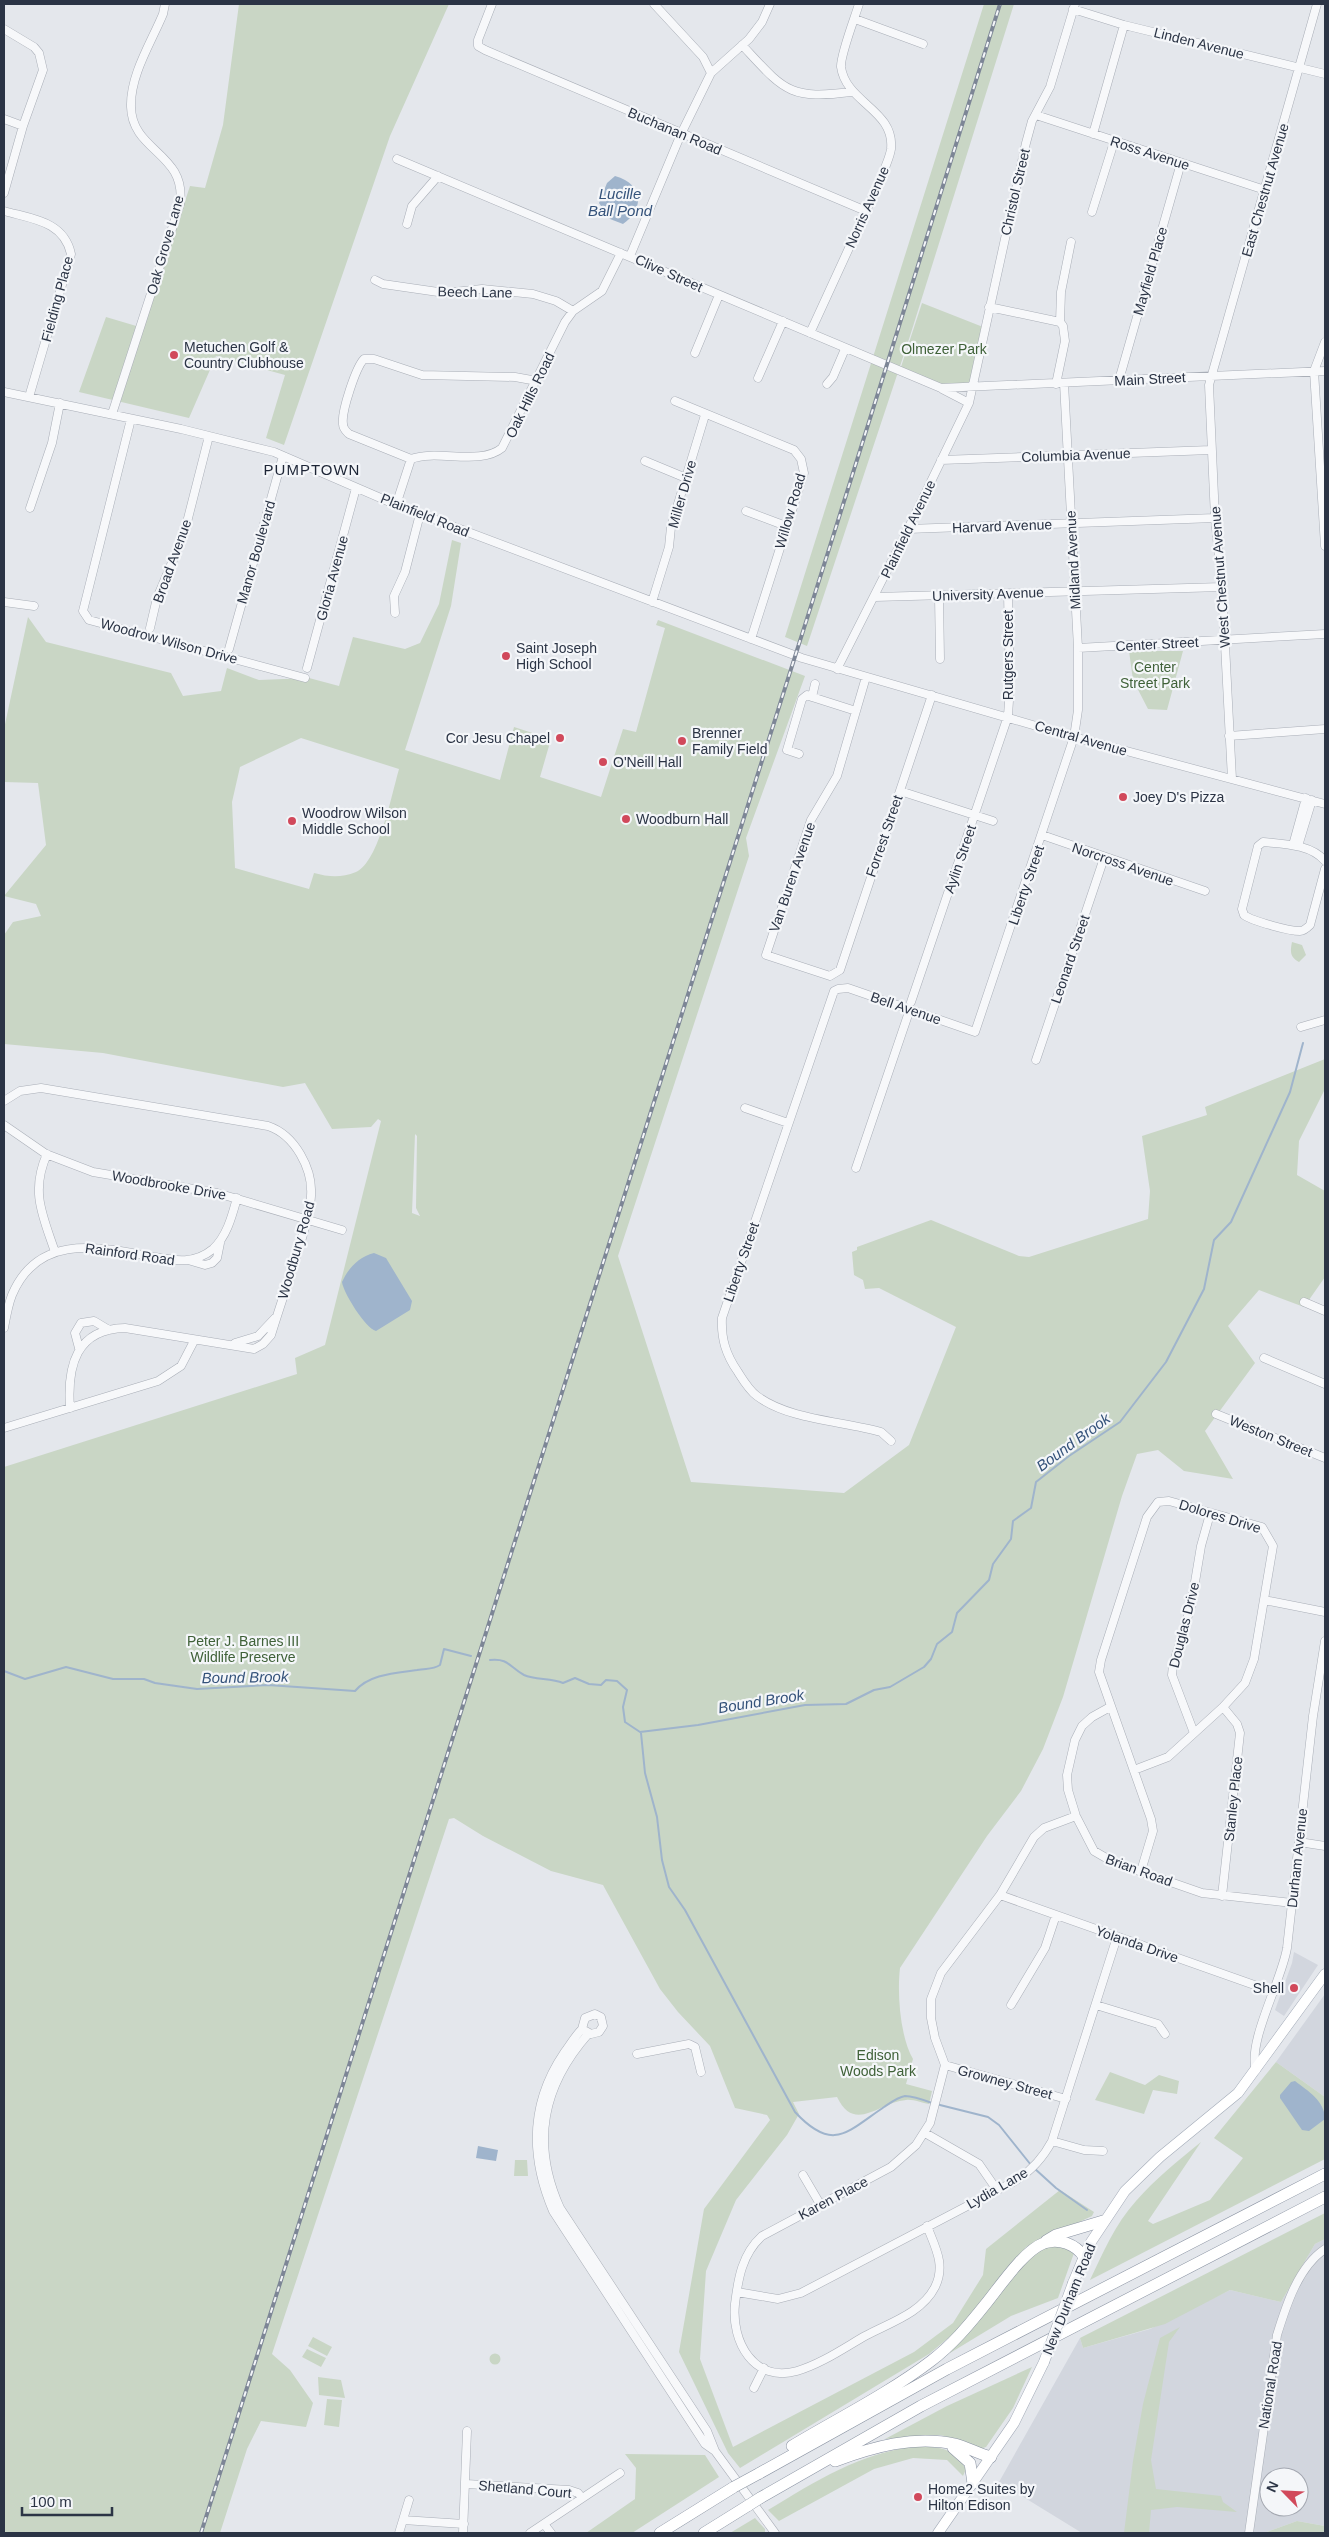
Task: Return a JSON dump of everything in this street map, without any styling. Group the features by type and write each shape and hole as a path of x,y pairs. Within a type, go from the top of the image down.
{"highway":[{"path":"660,2533 734,2487 940,2373 1325,2174"},
{"path":"704,2533 807,2470 938,2397 1325,2197"},
{"path":"769,2468 772,2458 932,2360 967,2326 1033,2250 1056,2235 1103,2221"},
{"path":"1044,2243 1066,2243 1075,2247 1084,2257"},
{"path":"807,2470 889,2444 912,2441 956,2444 991,2457"},
{"path":"942,2442 968,2459 972,2465 973,2483"}],"main road":[{"name":"New Durham Road","path":"938,2533 1022,2409 1044,2362 1084,2257 1103,2221 1135,2180 1174,2145 1220,2110 1238,2093 1325,1974"}],"street":[{"name":"Oak Grove Lane","path":"112,414 180,204 182,192 178,175 137,130 131,113 135,82 163,14 165,4"},
{"name":"Buchanan Road","path":"492,4 478,40 478,46 485,50 866,211"},
{"path":"654,4 703,57 711,73"},
{"path":"630,256 681,134 711,73 742,46 762,22 770,4"},
{"name":"Norris Avenue","path":"810,333 866,211 891,149 890,131 878,113 852,92 845,82 841,65 859,4"},
{"name":"East Chestnut Avenue","path":"1211,376 1317,4"},
{"name":"Linden Avenue","path":"1074,6 1124,24 1325,74"},
{"name":"Christol Street","path":"974,386 989,308 1026,143 1036,115 1050,87 1074,6"},
{"path":"855,19 923,44"},
{"path":"1093,134 1124,24"},
{"path":"4,29 34,47 43,61 41,81 23,126 4,192"},
{"path":"742,46 778,82 791,91 807,96 852,92"},
{"name":"Ross Avenue","path":"1036,115 1265,190"},
{"path":"4,119 23,126"},
{"path":"1092,212 1114,142"},
{"name":"Clive Street","path":"398,158 845,349 941,388 969,403"},
{"name":"Mayfield Place","path":"1119,380 1181,163"},
{"path":"406,224 412,206 438,176"},
{"name":"Fielding Place","path":"4,212 53,226 66,240 71,254 29,397"},
{"name":"Midland Avenue","path":"1071,242 1061,292 1060,322 1063,326 1065,341 1060,383 1069,455 1078,648 1078,710 1074,737"},
{"name":"Oak Hills Road","path":"411,459 428,455 483,455 497,452 507,441 565,322 573,312 602,291 621,253"},
{"name":"Beech Lane","path":"374,280 383,284 445,293 482,289 533,294 556,301 573,312"},
{"path":"695,353 719,295"},
{"path":"989,308 1060,322"},
{"path":"758,378 783,321"},
{"path":"1325,342 1314,371 1325,546"},
{"path":"826,384 833,377 845,349"},
{"path":"396,505 411,459 349,434 344,429 343,418 357,370 364,359 374,359 422,375 506,376 537,381"},
{"name":"Main Street","path":"974,386 1325,371"},
{"name":"West Chestnut Avenue","path":"1211,376 1209,385 1215,518 1222,587 1232,779"},
{"name":"Clive Street","path":"941,388 974,386"},
{"name":"Plainfield Avenue","path":"837,669 969,403 974,386"},
{"name":"Plainfield Road","path":"4,392 209,436 283,456 396,505 751,639 837,669"},
{"name":"Willow Road","path":"675,401 705,415 794,450 801,459 804,473 751,639"},
{"path":"30,508 52,443 60,403"},
{"name":"Miller Drive","path":"652,602 669,547 671,527 705,415"},
{"name":"Woodrow Wilson Drive","path":"131,419 83,611 89,620 304,678"},
{"name":"Broad Avenue","path":"150,628 158,598 184,534 209,436"},
{"name":"Columbia Avenue","path":"941,460 1212,450"},
{"name":"Manor Boulevard","path":"229,649 283,456"},
{"path":"645,461 686,478"},
{"name":"Gloria Avenue","path":"307,668 356,488"},
{"path":"746,511 786,526"},
{"path":"396,613 394,596 405,572 420,514"},
{"name":"Harvard Avenue","path":"908,529 1215,518"},
{"name":"University Avenue","path":"874,597 1222,587"},
{"name":"Rutgers Street","path":"1008,594 1010,685 1008,716"},
{"path":"939,596 940,659"},
{"path":"4,602 34,606"},
{"name":"Center Street","path":"1078,648 1325,634"},
{"name":"Central Avenue","path":"837,669 1008,716 1074,737 1325,804"},
{"name":"Van Buren Avenue","path":"834,975 830,976 766,955 811,820 837,776 866,677"},
{"path":"812,696 815,684"},
{"path":"799,754 787,750 802,699 807,695 856,711"},
{"name":"Forrest Street","path":"834,975 842,963 932,695"},
{"name":"Aylin Street","path":"856,1168 1008,716"},
{"path":"1229,736 1325,730"},
{"name":"Liberty Street","path":"975,1032 1074,737"},
{"path":"900,791 994,821"},
{"path":"1295,845 1309,799"},
{"name":"Norcross Avenue","path":"1042,836 1205,891"},
{"path":"1325,861 1322,857 1295,845 1263,842 1258,846 1242,909 1248,918 1300,932 1305,930 1310,925 1325,870"},
{"name":"Leonard Street","path":"1036,1060 1104,858"},
{"name":"Bell Avenue","path":"838,989 848,988 911,1006 975,1032"},
{"name":"Liberty Street","path":"838,989 831,995 723,1314 722,1339 726,1351 745,1384 755,1395 767,1403 786,1411 881,1432 891,1441"},
{"path":"1302,1027 1325,1020"},
{"name":"Woodbury Road","path":"4,1100 20,1091 41,1088 276,1128 291,1141 298,1150 310,1180 311,1196 308,1219 276,1317 254,1338 223,1344 194,1341"},
{"path":"745,1108 788,1123"},
{"name":"Woodbrooke Drive","path":"4,1125 47,1154 92,1172 217,1193 342,1230"},
{"path":"47,1154 40,1170 38,1203 55,1252"},
{"name":"Rainford Road","path":"4,1328 11,1296 17,1285 36,1264 55,1252 73,1247 90,1246 173,1260 188,1260 207,1253 220,1241 229,1223 236,1198"},
{"path":"188,1260 205,1265 212,1264 217,1258 220,1241"},
{"path":"1304,1302 1325,1311"},
{"path":"70,1408 68,1382 79,1348 75,1333 81,1323 94,1321 109,1330"},
{"path":"4,1428 158,1381 172,1374 181,1366 194,1341 125,1328 109,1330 94,1336 79,1348"},
{"path":"1264,1358 1325,1384"},
{"name":"Weston Street","path":"1216,1414 1325,1458"},
{"name":"Dolores Drive","path":"1134,1770 1168,1757 1240,1691 1250,1674 1273,1546 1266,1530 1169,1501 1158,1502 1147,1517 1101,1660 1099,1672 1134,1770 1153,1831 1141,1871"},
{"name":"Douglas Drive","path":"1194,1733 1172,1675 1173,1665 1190,1606 1201,1546 1210,1514"},
{"path":"1264,1600 1325,1612"},
{"name":"Durham Avenue","path":"1256,2070 1254,2060 1257,2042 1286,1957 1316,1697 1325,1641"},
{"name":"Brian Road","path":"1110,1707 1087,1721 1075,1740 1066,1775 1068,1790 1076,1816 1094,1851 1103,1858 1202,1892 1292,1904"},
{"name":"Stanley Place","path":"1222,1896 1240,1733 1237,1724 1223,1708"},
{"path":"945,2066 932,2028 931,2008 934,1990 946,1965 1000,1895 1034,1837 1044,1828 1076,1816"},
{"path":"1299,1842 1325,1846"},
{"name":"Yolanda Drive","path":"1000,1895 1274,1992"},
{"path":"1011,2005 1045,1948 1056,1915"},
{"name":"Lydia Lane","path":"737,2292 778,2299 790,2298 1015,2181 1031,2170 1052,2140 1117,1937"},
{"path":"1096,2004 1158,2024 1165,2034"},
{"path":"586,2031 557,2079 545,2120 544,2149 546,2170 556,2210 705,2444 715,2451"},
{"path":"637,2054 689,2044 695,2047 701,2072"},
{"name":"Growney Street","path":"945,2066 1066,2099"},
{"name":"Karen Place","path":"764,2368 744,2352 737,2338 734,2315 745,2256 756,2241 899,2162 925,2133 936,2102 945,2066"},
{"path":"925,2133 979,2164 997,2190"},
{"path":"1052,2140 1084,2150 1103,2151"},
{"path":"803,2175 820,2204"},
{"path":"556,2210 706,2431 715,2451 775,2533"},
{"path":"754,2388 764,2368 779,2372 799,2370 918,2308 934,2288 940,2268 939,2255 926,2226"},
{"name":"National Road","path":"1248,2533 1277,2336 1285,2309 1297,2285 1310,2265 1325,2249"},
{"path":"463,2533 467,2431"},
{"path":"530,2533 620,2473"},
{"name":"Shetland Court","path":"466,2484 569,2490 578,2492 582,2498"},
{"path":"399,2533 409,2500"},
{"path":"403,2520 464,2524"},
{"path":"544,2524 551,2533"}],"shaded area":[{"path":"1294,1952 1318,1965 1284,2016 1275,2010 1292,1963"},
{"path":"1325,1994 1325,2097 1276,2062"},
{"path":"1325,2239 1325,2526 1297,2521 1264,2533 1082,2533 999,2482 1080,2338 1083,2348 1150,2329 1230,2290 1281,2302 1315,2244"}],"green space":[{"path":"239,4 449,4 390,136 284,445 266,438 285,375 216,356 189,418 79,392 106,317 143,328 190,186 205,188 223,125"},
{"path":"984,4 1014,4 910,336 807,646 785,637"},
{"name":"Olmezer Park","path":"922,303 983,327 972,385 939,384 900,370"},
{"name":"Peter J. Barnes III Wildlife Preserve","path":"452,540 461,543 451,606 405,750 500,780 514,727 551,739 540,777 601,797 623,729 636,732 665,628 656,625 658,620 805,676 746,838 749,856 618,1256 691,1482 844,1493 909,1445 956,1327 879,1288 865,1289 863,1280 854,1275 852,1252 857,1250 857,1247 931,1220 1019,1256 1029,1257 1148,1219 1150,1191 1142,1136 1207,1115 1205,1107 1325,1059 1325,1089 1299,1141 1297,1175 1325,1191 1325,1277 1304,1307 1259,1290 1228,1326 1255,1363 1205,1431 1233,1479 1184,1471 1158,1450 1137,1454 1122,1496 1063,1697 1043,1749 1021,1791 987,1836 900,1968 900,2015 905,2039 913,2059 906,2084 932,2091 929,2104 906,2100 860,2115 844,2108 837,2097 793,2102 799,2114 787,2135 736,2200 706,2271 700,2359 733,2447 914,2352 953,2323 983,2275 986,2249 1060,2190 1094,2212 1092,2216 1026,2247 965,2324 929,2354 740,2468 728,2453 679,2352 704,2209 770,2120 767,2115 735,2108 710,2046 678,2012 660,1989 603,1885 551,1871 483,1836 454,1818 449,1819 272,2354 290,2370 313,2403 306,2427 261,2421 247,2449 220,2533 4,2533 4,1467 297,1374 295,1358 325,1345 381,1121 378,1119 371,1127 332,1129 305,1083 283,1087 103,1053 4,1044 4,935 13,922 41,916 36,904 4,896 46,845 38,783 4,782 4,729 28,617 46,642 171,673 183,696 221,691 227,668 259,680 309,678 339,686 353,637 405,649 420,643 439,604","holes":["301,738 399,769 384,826 364,866 356,872 340,876 314,873 309,889 235,868 232,802 240,767","415,1134 417,1136 416,1208 420,1216 412,1213"]},
{"name":"Center Street Park","path":"1129,651 1183,651 1167,710 1148,709 1133,680"},
{"path":"1292,942 1302,945 1306,955 1299,962 1291,954"},
{"path":"1276,2062 1325,2097 1325,2159 1090,2280 1110,2239 1129,2210 1159,2177 1201,2142 1148,2221 1153,2224 1210,2200 1243,2158 1214,2138"},
{"path":"1110,2072 1145,2085 1159,2075 1179,2081 1177,2094 1153,2090 1144,2114 1095,2100"},
{"path":"515,2160 527,2160 528,2176 514,2176"},
{"path":"1325,2213 1325,2239 1315,2244 1281,2302 1230,2290 1165,2324 1083,2348 1080,2338"},
{"path":"1047,2246 1064,2247 1074,2253 1058,2298 1011,2316 950,2353 949,2351 1028,2258"},
{"path":"1180,2327 1169,2342 1151,2460 1156,2489 1221,2496 1223,2502 1237,2512 1177,2507 1151,2510 1149,2533 1124,2533 1133,2461 1143,2404 1160,2338"},
{"path":"313,2337 332,2347 327,2356 308,2346"},
{"path":"307,2349 326,2358 321,2367 302,2357"},
{"path":"495,2353 501,2359 495,2365 489,2359"},
{"path":"1032,2367 1013,2408 986,2447 980,2449 960,2440 940,2435 885,2439 947,2406"},
{"path":"318,2377 341,2380 345,2398 319,2395"},
{"path":"327,2399 342,2400 339,2427 324,2425"},
{"path":"918,2446 940,2448 956,2456 966,2469 963,2476 947,2460 913,2458 874,2469 779,2521 768,2510 822,2478 858,2461"},
{"path":"625,2454 705,2455 719,2477 632,2533 586,2533 635,2499 636,2468"},
{"path":"755,2518 765,2529 765,2533 730,2533"},
{"path":"1297,2521 1325,2526 1325,2533 1264,2533"}],"water":[{"name":"Lucille Ball Pond","path":"615,176 631,184 638,197 635,211 623,224 610,219 599,203 607,183"},
{"path":"374,1253 386,1258 412,1301 410,1310 376,1331 366,1323 355,1309 342,1282 354,1264 363,1257"},
{"path":"1295,2081 1315,2097 1324,2113 1325,2119 1309,2131 1302,2130 1280,2098 1280,2095 1291,2082"},
{"path":"478,2146 498,2150 496,2161 476,2158"}],"waterway":[{"name":"Bound Brook","path":"490,1660 501,1660 528,1677 563,1683 575,1678 589,1684 601,1685 606,1680 617,1681 627,1690 623,1707 625,1722 640,1732 698,1725 805,1705 846,1704 874,1690 890,1687 924,1667 931,1659 937,1644 952,1632 957,1613 989,1580 993,1564 1011,1539 1013,1521 1031,1508 1036,1482 1069,1456 1120,1422 1166,1362 1204,1289 1214,1240 1231,1222 1290,1092 1303,1043"},
{"name":"Bound Brook","path":"4,1671 25,1679 66,1667 113,1679 144,1679 155,1683 197,1689 268,1685 355,1691 361,1685 383,1675 437,1667 440,1665 444,1649 471,1656"},
{"path":"641,1733 645,1773 657,1817 662,1860 669,1887 685,1910 795,2112 808,2125 830,2135 850,2130 891,2102 905,2096 932,2103"},
{"path":"936,2104 988,2117 999,2125 1031,2165"},
{"path":"1034,2168 1056,2188 1087,2210"}],"railway":[{"path":"201,2533 1000,4"}],"place":[{"name":"Metuchen Golf & Country Clubhouse","path":"174,355"},
{"name":"Saint Joseph High School","path":"506,656"},
{"name":"Cor Jesu Chapel","path":"560,738"},
{"name":"Brenner Family Field","path":"682,741"},
{"name":"O'Neill Hall","path":"603,762"},
{"name":"Joey D's Pizza","path":"1123,797"},
{"name":"Woodburn Hall","path":"626,819"},
{"name":"Woodrow Wilson Middle School","path":"292,821"},
{"name":"Shell","path":"1294,1988"},
{"name":"Home2 Suites by Hilton Edison","path":"918,2497"}],"district":[{"name":"PUMPTOWN","path":"312,469"}],"park label":[{"name":"Edison Woods Park","path":"878,2064"}]}
